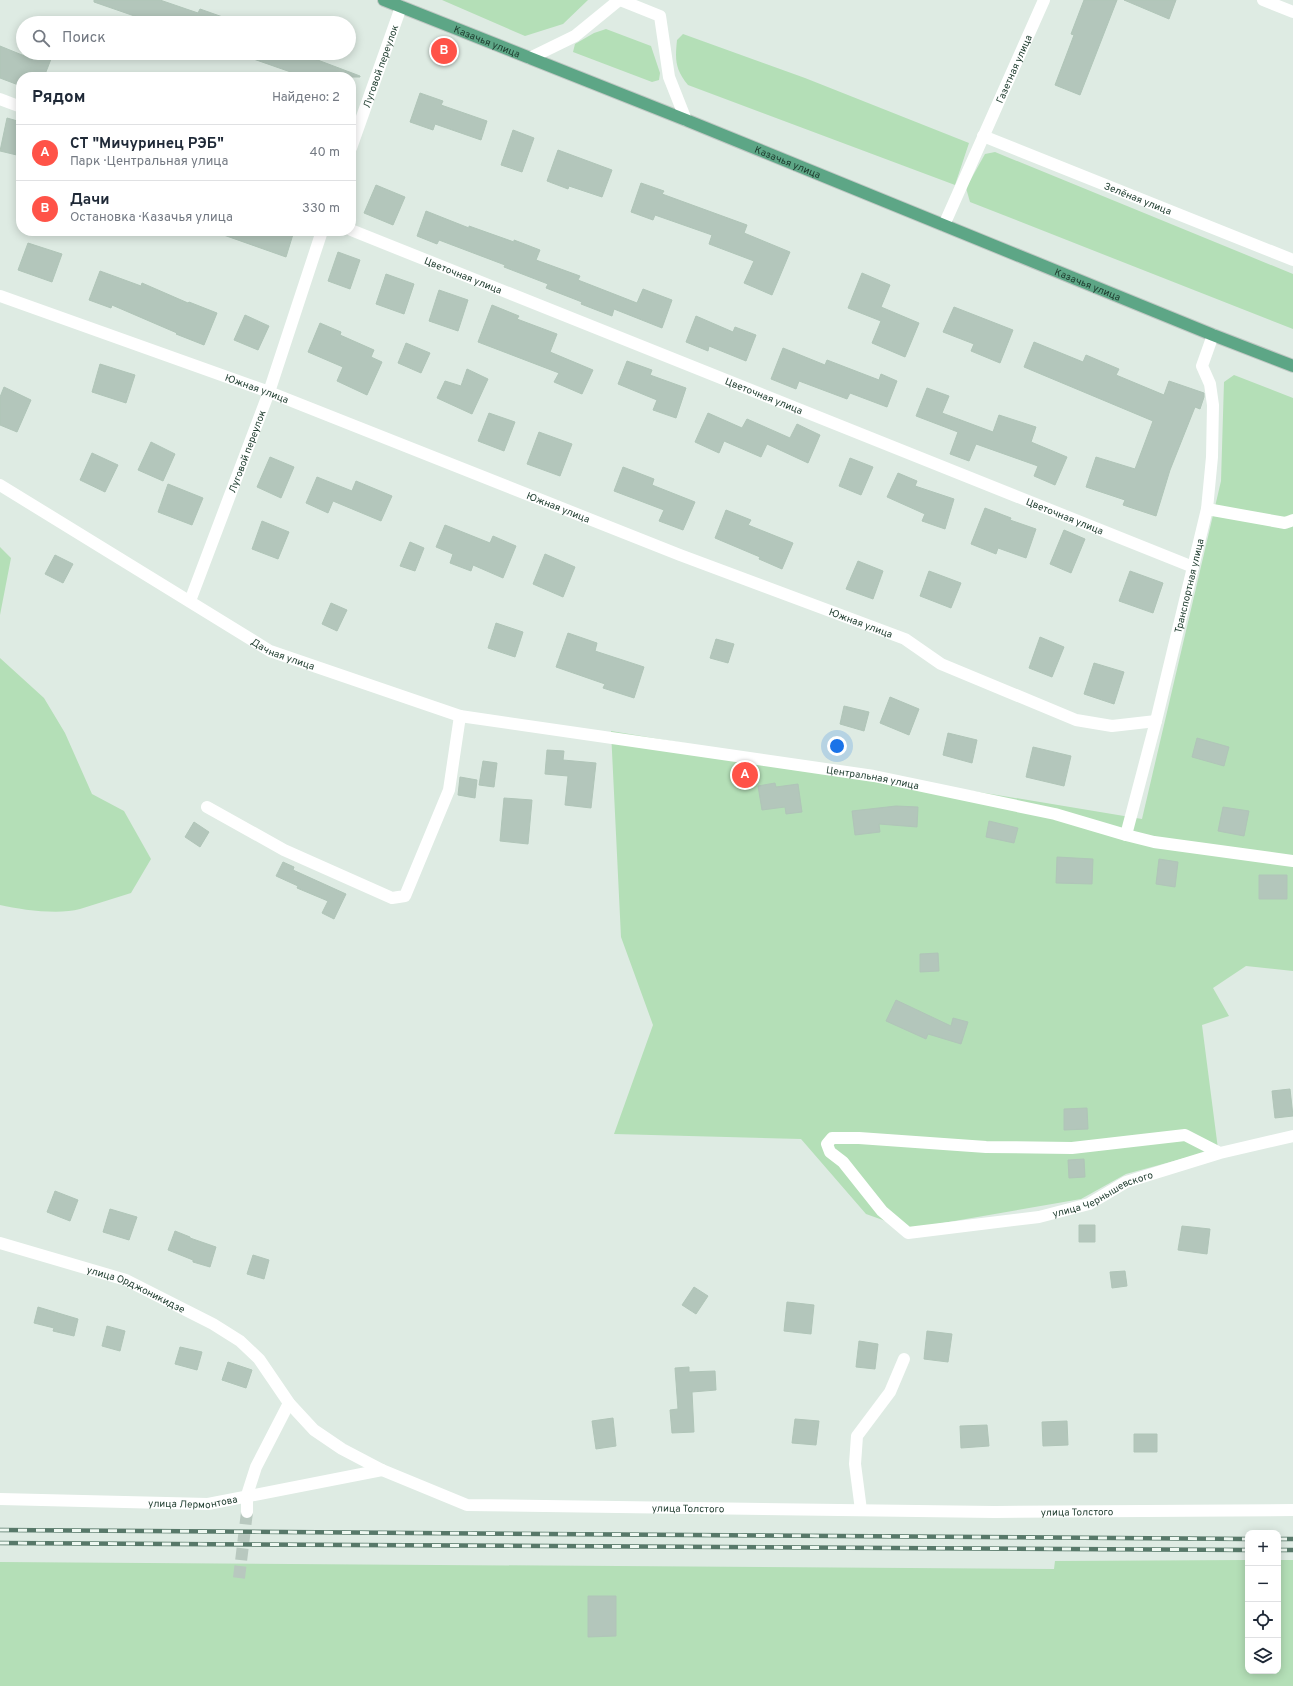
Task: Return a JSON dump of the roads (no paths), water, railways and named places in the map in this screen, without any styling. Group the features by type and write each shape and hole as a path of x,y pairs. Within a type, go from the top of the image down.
{"main road":[{"name":"Казачья улица","path":"384,0 686,120 1190,326 1293,366"}],"street":[{"path":"530,58 575,36 620,0 660,16 669,78 686,120"},
{"name":"Газетная улица","path":"944,225 1044,0"},
{"path":"1263,0 1293,12"},
{"name":"Луговой переулок","path":"356,134 401,7"},
{"path":"0,99 16,105"},
{"name":"Зелёная улица","path":"983,136 1293,260"},
{"name":"Цветочная улица","path":"356,232 1194,567"},
{"name":"Луговой переулок","path":"190,601 269,392 320,236"},
{"name":"Южная улица","path":"0,296 269,392 680,555 904,638 942,664 1076,720 1112,726 1156,721"},
{"name":"Транспортная улица","path":"1126,835 1156,721 1207,509 1212,457 1212,405 1210,384 1202,366 1213,335"},
{"name":"Дачная улица","path":"0,485 270,651 460,716 601,736"},
{"path":"1207,509 1285,523 1293,520"},
{"path":"207,807 284,850 392,898 405,896 450,790 460,716"},
{"name":"Центральная улица","path":"601,736 874,776 1055,814 1154,842 1293,861"},
{"name":"улица Чернышевского","path":"1220,1153 1185,1135 1072,1148 986,1147 859,1138 832,1138 827,1144 830,1152 843,1162 882,1211 908,1233 1039,1217 1089,1204 1126,1182 1220,1153 1293,1136"},
{"name":"улица Орджоникидзе","path":"0,1243 126,1280 213,1324 240,1341 259,1359 288,1403 314,1430 342,1449 382,1470"},
{"path":"860,1510 855,1464 857,1436 890,1392 904,1359"},
{"path":"247,1512 247,1495 256,1467 288,1403"},
{"name":"улица Толстого","path":"382,1470 467,1505 995,1512 1293,1510"},
{"name":"улица Лермонтова","path":"0,1499 208,1504 247,1495 382,1470"}],"tunnel":[{"path":"239,1578 247,1512"}],"railway":[{"path":"0,1530 1245,1539"},
{"path":"1281,1539 1293,1539"},
{"path":"0,1543 1245,1550"},
{"path":"1281,1550 1293,1550"}],"place":[{"name":"Дачи","path":"444,51"},
{"name":"СТ \"Мичуринец РЭБ\"","path":"745,775"}]}
